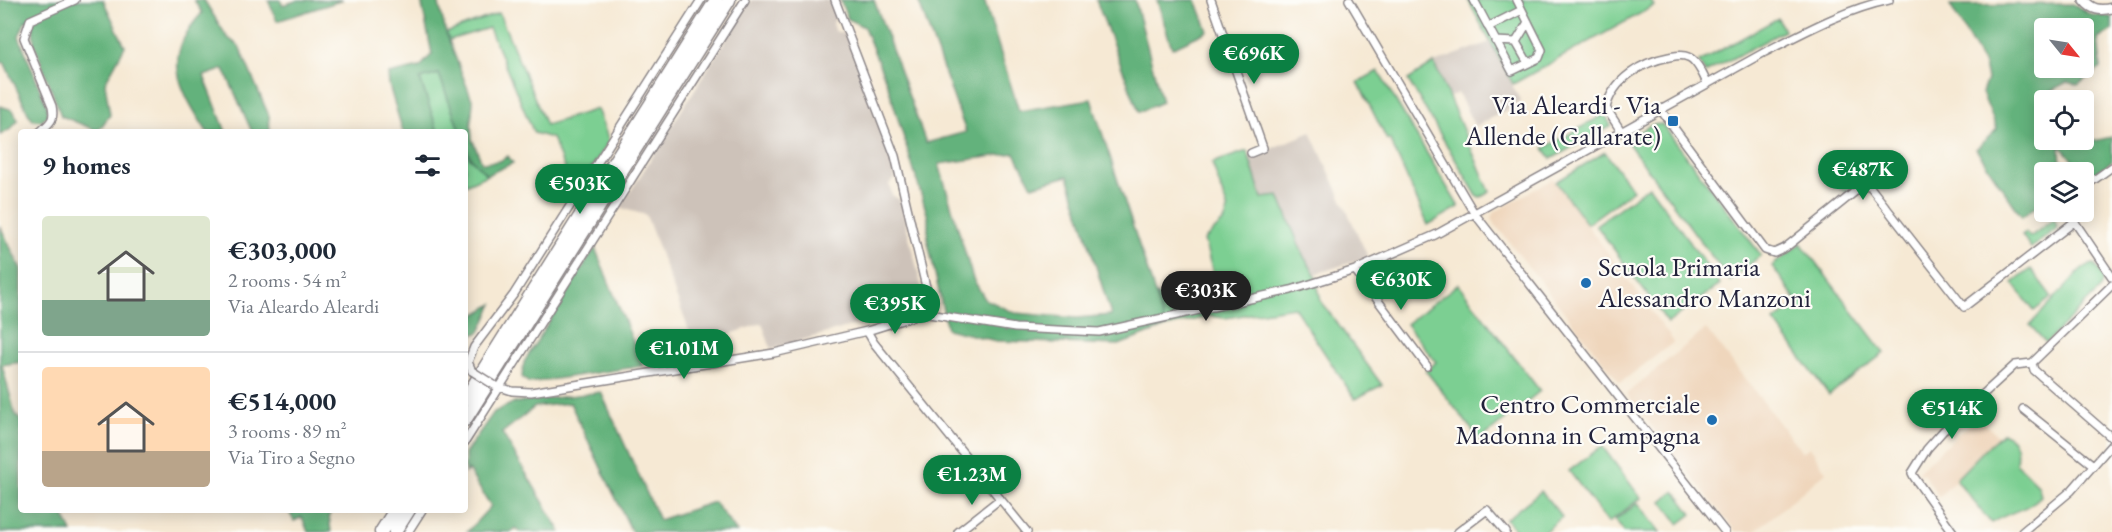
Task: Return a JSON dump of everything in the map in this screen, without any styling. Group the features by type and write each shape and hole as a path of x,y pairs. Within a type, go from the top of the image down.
{"highway":[{"path":"468,394 716,0"},
{"path":"468,415 729,0"},
{"path":"381,532 393,513"},
{"path":"395,532 407,513"}],"street":[{"path":"43,129 51,122 54,115 24,38 26,29 30,20 75,0"},
{"path":"701,0 514,294 474,347 468,362 471,371 497,386 531,392 774,353 929,314 1015,328 1099,332 1291,290 1355,270 1435,235 1707,83 1796,36 1876,2 1889,0"},
{"path":"468,437 497,386 534,332 745,0"},
{"path":"835,0 895,156 926,287 929,314"},
{"path":"1211,0 1263,148 1251,153"},
{"path":"1349,0 1474,213 1725,532"},
{"path":"1473,0 1512,71 1539,58 1542,50 1517,0"},
{"path":"2082,1 2096,9 2112,8"},
{"path":"1488,27 1522,10"},
{"path":"1516,42 1528,22"},
{"path":"1495,41 1516,42"},
{"path":"1516,42 1528,63"},
{"path":"1621,131 1606,108 1608,99 1621,81 1640,67 1666,57 1679,55 1688,57 1693,59 1707,83"},
{"path":"1660,109 1765,250 1774,253 1785,248 1862,186 1870,187 1964,307 2074,222 2112,278"},
{"path":"2094,180 2112,167"},
{"path":"1355,270 1427,366"},
{"path":"1953,532 1912,473 1927,449 1943,431 2015,365 2032,363 2112,285"},
{"path":"867,331 874,343 1027,532"},
{"path":"2032,363 2034,370 2112,438"},
{"path":"2023,409 2093,465"},
{"path":"2022,532 2071,491 2112,444"},
{"path":"958,532 1000,499"},
{"path":"1458,532 1487,510 1506,532"},
{"path":"408,532 420,513"}],"shaded area":[{"path":"751,0 831,0 837,17 833,23 835,31 846,34 891,159 895,179 889,184 892,195 900,200 925,301 924,308 920,310 918,307 771,349 762,323 697,346 701,360 698,361 688,357 684,343 691,336 646,215 620,208"},
{"path":"1490,42 1521,102 1475,127 1458,93 1449,97 1434,63"},
{"path":"1311,132 1368,257 1315,274 1304,257 1279,197 1262,198 1249,158"},
{"name":"Scuola Primaria Alessandro Manzoni","path":"1553,179 1674,342 1620,383 1491,219 1493,213"},
{"name":"Centro Commerciale Madonna in Campagna","path":"1706,329 1802,452 1810,447 1826,472 1754,532 1736,532 1626,394"},
{"path":"1977,417 1999,437 1939,497 1923,473 1918,475 1919,470"}],"green space":[{"path":"0,0 103,0 125,46 105,83 110,115 100,129 93,129 61,116 34,43 33,26 26,20 19,36 47,107 47,116 42,121 33,120 4,62 0,63"},
{"path":"194,0 204,0 227,37 239,46 269,116 270,129 251,129 224,69 204,76 225,129 205,129 188,101 178,72 178,59 181,44 202,13"},
{"path":"268,0 281,0 282,5 299,0 343,0 277,21"},
{"path":"421,0 438,0 446,33 473,102 472,139 482,163 500,161 508,156 513,163 487,175 473,160 468,151 468,129 459,129 439,74 420,79 437,129 402,129 388,74 420,67 432,54"},
{"path":"840,0 874,0 926,143 966,132 918,0 984,0 1019,111 1091,99 1166,327 1119,345 996,341 947,329 928,242 928,217 888,86 864,27 848,19","holes":["1015,153 1032,186 1068,176 1111,315 1077,318 1015,313 985,299 973,279 939,164"]},
{"path":"1096,0 1135,0 1162,102 1139,112"},
{"path":"1157,0 1196,0 1208,31 1172,48"},
{"path":"1468,0 1652,0 1654,6 1513,84"},
{"path":"2073,4 2091,15 2112,17 2112,30 2098,39 2101,68 2094,73 2094,18 2034,18 2034,78 2087,78 2078,85 2067,82 2052,90 2034,90 2034,150 2060,150 2061,162 2034,162 2034,208 2022,217 1976,149 1997,129 1982,93 1987,79 1984,65 1950,5"},
{"path":"499,13 546,125 597,109 609,141 583,182 573,189 552,138 534,133 489,28 449,40 446,33"},
{"path":"1778,18 1784,31 1705,73 1699,62"},
{"path":"1434,63 1490,192 1481,197 1477,196 1408,80"},
{"path":"1378,71 1459,207 1428,225 1390,140 1387,140 1358,82"},
{"path":"439,74 459,129 437,129 420,79"},
{"path":"0,106 13,110 18,120 11,129 0,135"},
{"path":"1605,114 1611,126 1551,159 1544,148"},
{"path":"1662,124 1761,255 1730,281 1625,139 1651,125"},
{"path":"2112,137 2112,161 2094,173 2094,162 2074,162 2064,150 2094,150 2094,141"},
{"path":"1247,151 1262,198 1279,196 1304,257 1315,274 1321,301 1382,385 1355,399 1294,307 1225,318 1210,316 1166,327 1155,293 1165,301 1213,295 1217,288 1204,240 1225,220 1228,210 1212,163"},
{"path":"1605,152 1633,190 1587,224 1556,182"},
{"path":"468,154 469,157 487,175 468,184"},
{"path":"1842,158 1861,178 1860,182 1845,192 1828,173 1828,170"},
{"path":"1649,186 1720,284 1668,323 1596,225"},
{"path":"2050,222 2055,222 2057,226 2055,230 2031,248 2022,235 2026,232 2030,237"},
{"path":"0,226 18,263 18,362 2,365 18,417 18,513 62,513 72,532 0,532"},
{"path":"1801,243 1884,353 1829,395 1774,321 1799,304 1772,266"},
{"path":"595,248 643,366 529,383 522,377 524,362"},
{"path":"2094,264 2104,278 2101,288 2046,343 2030,325 2077,274 2086,266"},
{"path":"2031,269 2052,297 2034,311 2013,283"},
{"path":"1458,284 1540,391 1480,440 1426,371 1436,362 1406,324"},
{"path":"493,304 480,332 468,337 468,319"},
{"path":"601,392 659,520 714,502 737,532 632,532 570,403 535,407 502,433 561,532 521,532 515,528 511,532 467,532 491,506 468,470 468,449 494,412 513,403"},
{"path":"2003,433 2014,442 2017,453 2016,463 2038,485 2041,496 2030,505 1991,523 1956,479"},
{"path":"1602,446 1641,498 1608,523 1569,471"},
{"path":"1541,491 1562,517 1544,532 1517,532 1506,519"},
{"path":"1675,491 1692,514 1679,524 1662,501"},
{"path":"1638,503 1660,532 1624,532 1615,520"},
{"path":"290,513 330,513 331,532 308,532 302,517 294,521"}],"place":[{"name":"Via Aleardi - Via Allende (Gallarate)","path":"1673,121"},
{"name":"Scuola Primaria Alessandro Manzoni","path":"1586,283"},
{"name":"Centro Commerciale Madonna in Campagna","path":"1712,420"}]}
